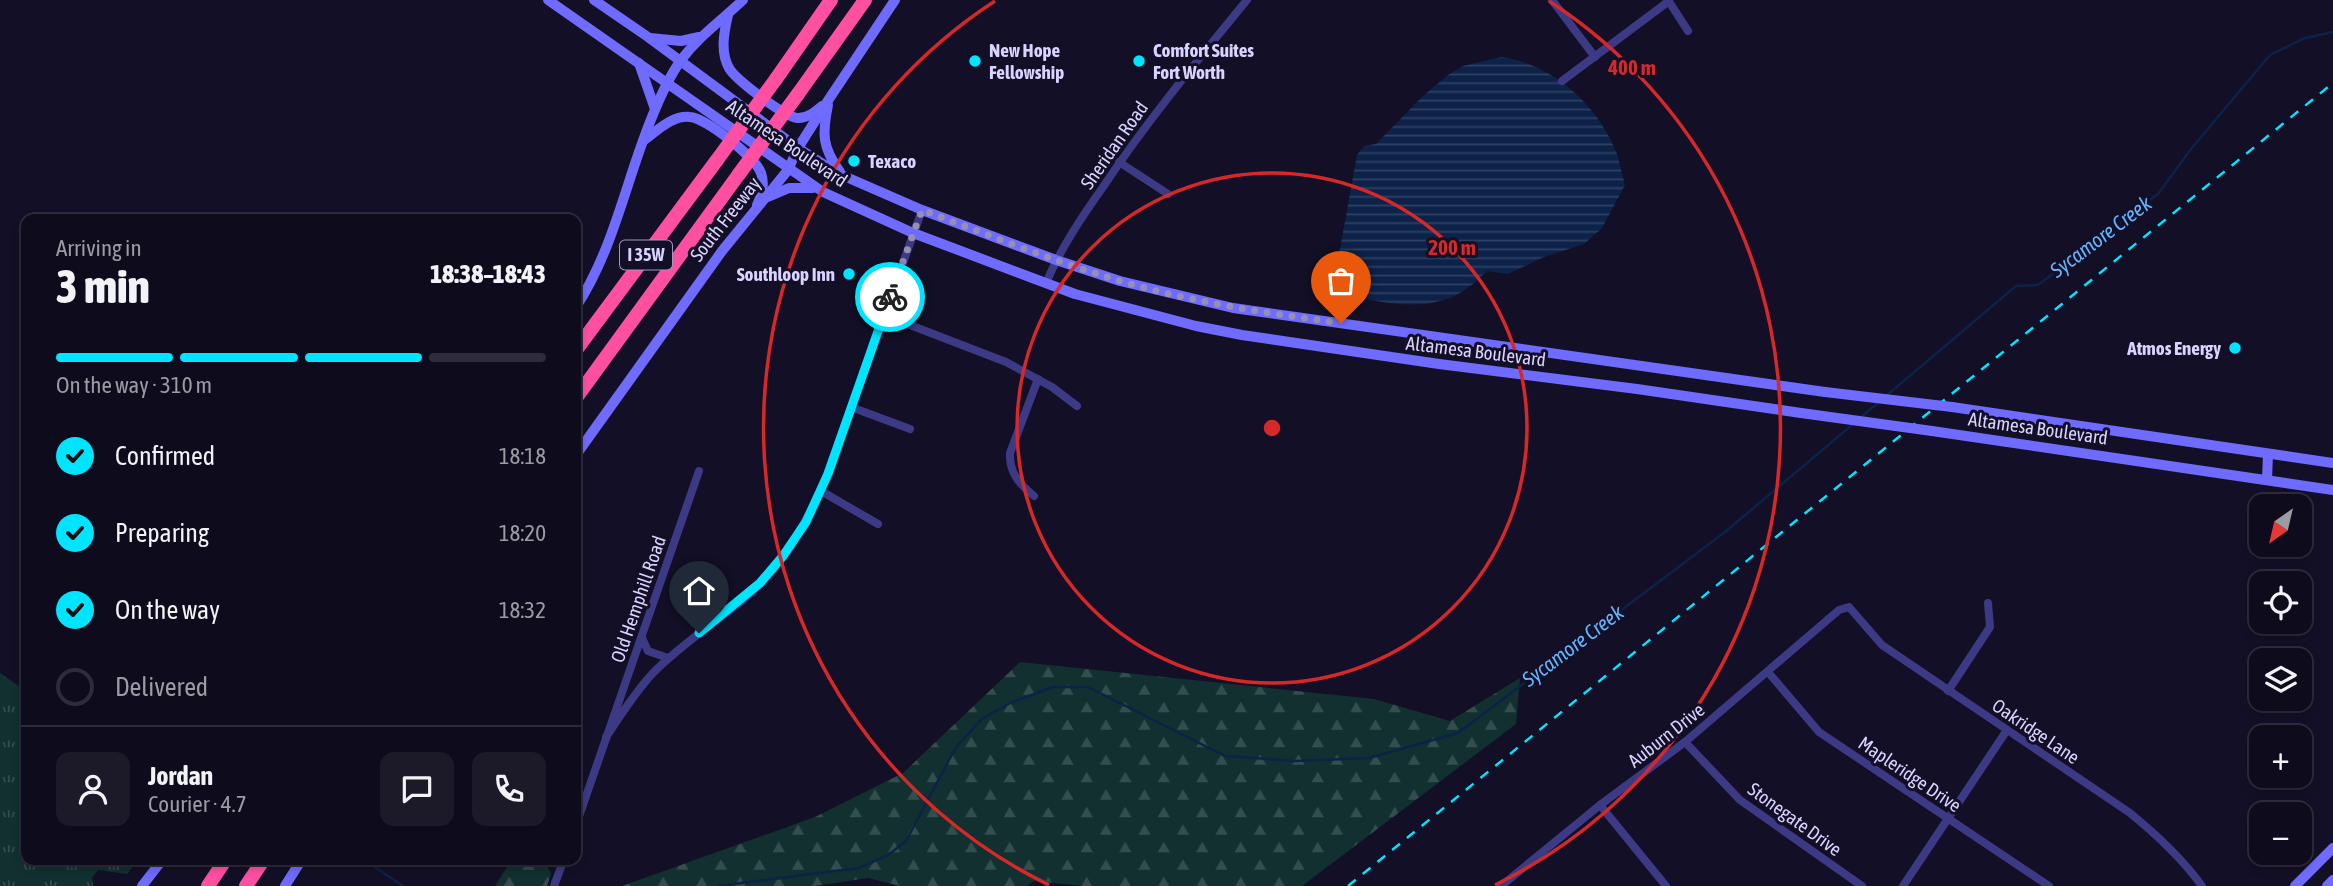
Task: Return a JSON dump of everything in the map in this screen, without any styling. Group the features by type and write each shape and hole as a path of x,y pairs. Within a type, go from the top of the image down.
{"highway":[{"name":"I 35W","path":"581,343 831,0"},
{"name":"South Freeway","path":"581,391 864,0"},
{"path":"197,886 221,865"},
{"path":"208,886 221,865"},
{"path":"246,886 261,865"},
{"path":"256,886 261,865"}],"main road":[{"name":"Altamesa Boulevard","path":"548,0 818,189 913,233 1113,305 1242,335 1932,430 2333,491"},
{"name":"Altamesa Boulevard","path":"594,0 798,148 842,175 922,210 1056,260 1146,288 1233,308 1825,392 1952,407 2333,463"},
{"path":"581,298 611,236 641,142 668,82 699,37 743,0"},
{"name":"South Freeway","path":"581,448 722,251 788,170 798,148 895,0"},
{"path":"728,15 724,29 724,54 729,67 743,83 797,119 813,114 829,99"},
{"path":"648,37 681,41 699,37"},
{"path":"639,62 655,109"},
{"path":"829,99 823,129 824,141 829,156 842,175"},
{"path":"641,142 669,121 680,117 690,116 708,124 757,164 763,183 762,193 751,216"},
{"path":"766,199 789,188 818,189"},
{"path":"2266,480 2268,454"},
{"path":"2295,886 2333,848"},
{"path":"142,886 158,865"},
{"path":"285,886 298,865"},
{"path":"2328,886 2333,880"}],"street":[{"name":"Sheridan Road","path":"1046,283 1056,260 1153,114 1247,0"},
{"path":"1552,0 1595,57"},
{"path":"1562,82 1668,1 1688,30"},
{"path":"1119,162 1168,194"},
{"name":"Old Hemphill Road","path":"606,737 635,694 668,659 746,597 795,541 821,491 922,210"},
{"path":"884,315 1006,362 1038,379 1077,406"},
{"path":"1034,496 1017,480 1010,453 1038,379"},
{"path":"851,407 910,429"},
{"name":"Old Hemphill Road","path":"581,810 699,471"},
{"path":"821,491 878,524"},
{"path":"1948,691 1990,626 1988,603"},
{"name":"Oakridge Lane","path":"1849,607 1882,645 2130,813 2162,839 2188,866 2202,886"},
{"name":"Auburn Drive","path":"1501,886 1600,805 1685,741 1839,610 1849,607"},
{"path":"642,637 648,651 668,659"},
{"name":"Mapleridge Drive","path":"1768,672 1819,732 2049,886"},
{"path":"1903,886 2007,730"},
{"name":"Stonegate Drive","path":"1685,741 1740,800 1862,886"},
{"path":"1600,805 1666,886"},
{"path":"555,884 562,865"}],"green space":[{"path":"1020,662 1374,699 1450,721 1520,678 1516,724 1302,886 1083,886 1034,881 1027,886 900,886 868,878 815,886 622,886 815,817 903,773"},
{"path":"0,673 21,688 21,865 134,865 127,874 98,870 92,878 93,886 0,886"},
{"path":"508,865 547,865 551,874 547,886 495,886"}],"water":[{"path":"1501,57 1538,68 1555,78 1586,104 1609,136 1625,185 1602,228 1584,244 1544,257 1508,274 1487,271 1466,289 1437,302 1388,303 1339,294 1334,282 1357,155 1364,146 1376,144 1423,96 1448,75 1463,66"}],"waterway":[{"name":"Sycamore Creek","path":"1886,396 2016,286 2038,285 2158,194 2191,149 2270,55 2305,38 2333,32"},
{"name":"Sycamore Creek","path":"1860,418 1879,402"},
{"name":"Sycamore Creek","path":"718,886 859,868 888,855 906,841 956,747 982,719 1010,703 1053,687 1088,687 1225,756 1295,761 1369,758 1458,733 1725,532 1852,425"},
{"path":"372,865 403,886"}],"railway":[{"path":"1348,886 2333,83"}],"way so far":[{"path":"890,297 922,210 1120,281 1233,308 1341,323"}],"place":[{"name":"New Hope Fellowship","path":"975,61"},
{"name":"Comfort Suites Fort Worth","path":"1139,61"},
{"name":"Texaco","path":"854,161"},
{"name":"Southloop Inn","path":"849,274"},
{"name":"Atmos Energy","path":"2235,348"}],"route":[{"path":"699,633 760,583 795,541 806,522 828,474 890,297"}]}
